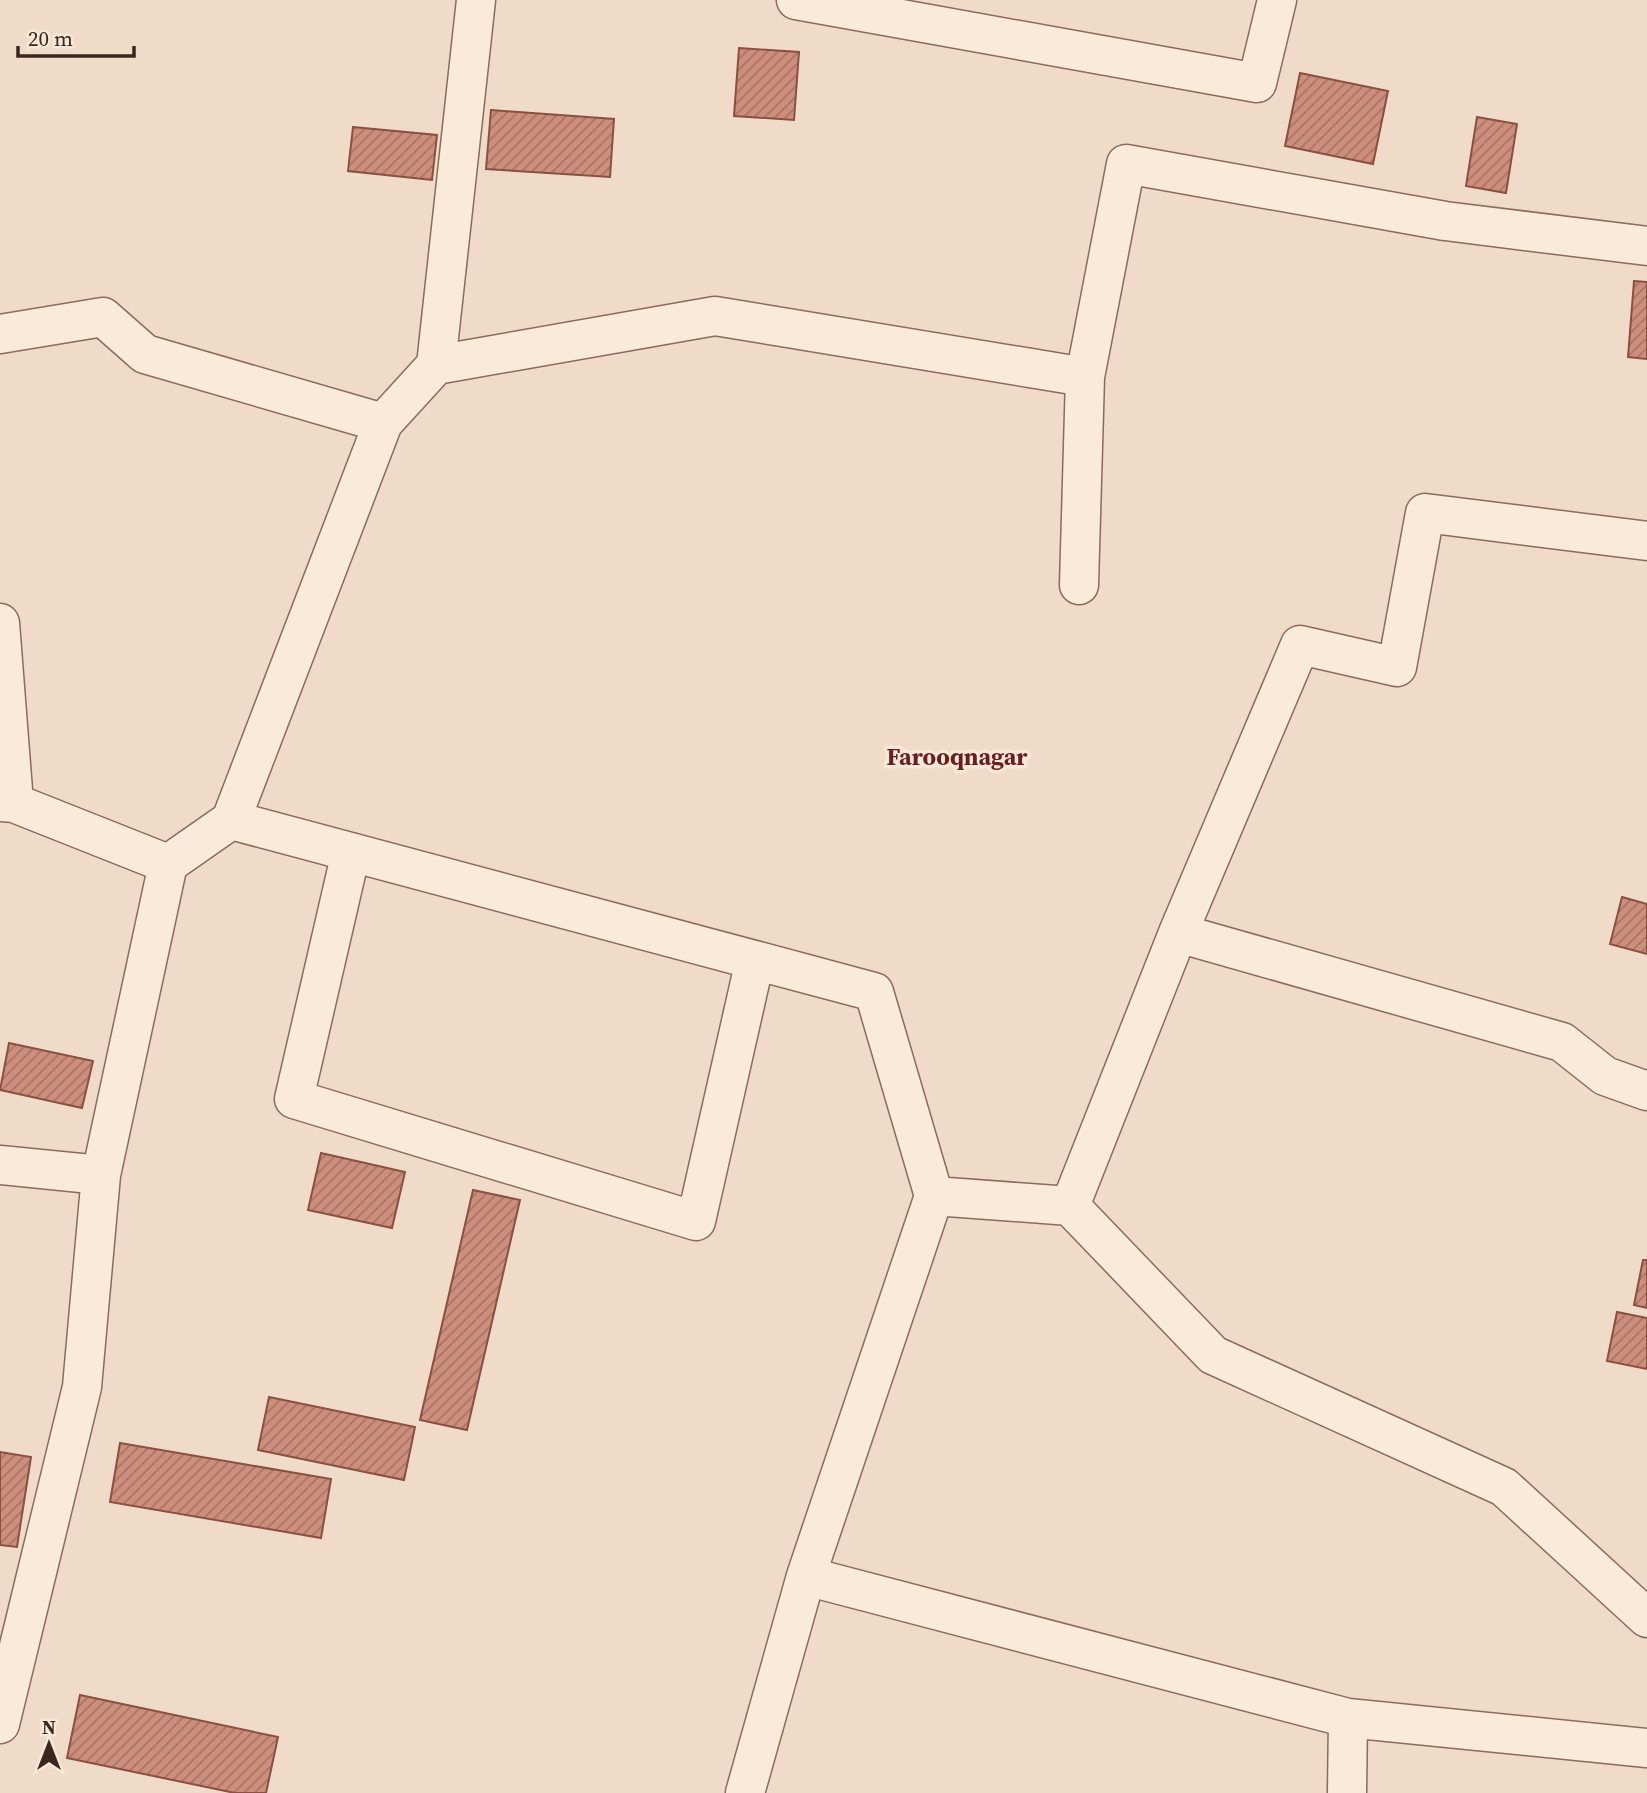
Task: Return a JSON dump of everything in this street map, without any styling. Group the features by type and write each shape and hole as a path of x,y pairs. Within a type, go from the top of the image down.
{"street":[{"path":"0,1724 82,1387 101,1175 168,864 231,820 383,423 436,365 476,0"},
{"path":"796,0 1257,83 1277,0"},
{"path":"1079,585 1084,377 1126,164 1445,221 1647,246"},
{"path":"436,365 715,316 1084,377"},
{"path":"0,334 103,317 145,354 383,423"},
{"path":"1070,1206 1178,933 1300,645 1397,667 1425,513 1647,541"},
{"path":"0,623 7,802 168,864"},
{"path":"231,820 874,992 934,1196 806,1576 745,1793"},
{"path":"351,852 294,1099 696,1221 754,960"},
{"path":"1178,933 1562,1042 1605,1076 1647,1091"},
{"path":"0,1165 101,1175"},
{"path":"934,1196 1070,1206 1213,1354 1504,1487 1647,1618"},
{"path":"806,1576 1348,1718 1647,1748"},
{"path":"1347,1793 1348,1718"}],"building":[{"path":"739,48 799,52 794,120 734,116"},
{"path":"1300,73 1388,91 1373,164 1285,146"},
{"path":"491,110 614,119 610,177 486,169"},
{"path":"1477,117 1517,124 1506,193 1466,186"},
{"path":"353,127 437,135 432,180 348,171"},
{"path":"1634,281 1647,282 1647,359 1628,357"},
{"path":"1622,897 1647,904 1647,954 1610,944"},
{"path":"9,1043 93,1061 82,1108 0,1090"},
{"path":"321,1153 405,1172 392,1228 308,1210"},
{"path":"473,1190 520,1200 467,1430 420,1420"},
{"path":"1643,1260 1647,1260 1647,1308 1634,1305"},
{"path":"1617,1312 1647,1318 1647,1369 1607,1361"},
{"path":"269,1397 415,1427 404,1480 258,1450"},
{"path":"120,1443 331,1479 321,1538 110,1502"},
{"path":"0,1452 31,1457 17,1547 0,1545"},
{"path":"80,1695 278,1737 266,1793 235,1793 67,1758"}],"district":[{"name":"Farooqnagar","path":"957,757"}]}
